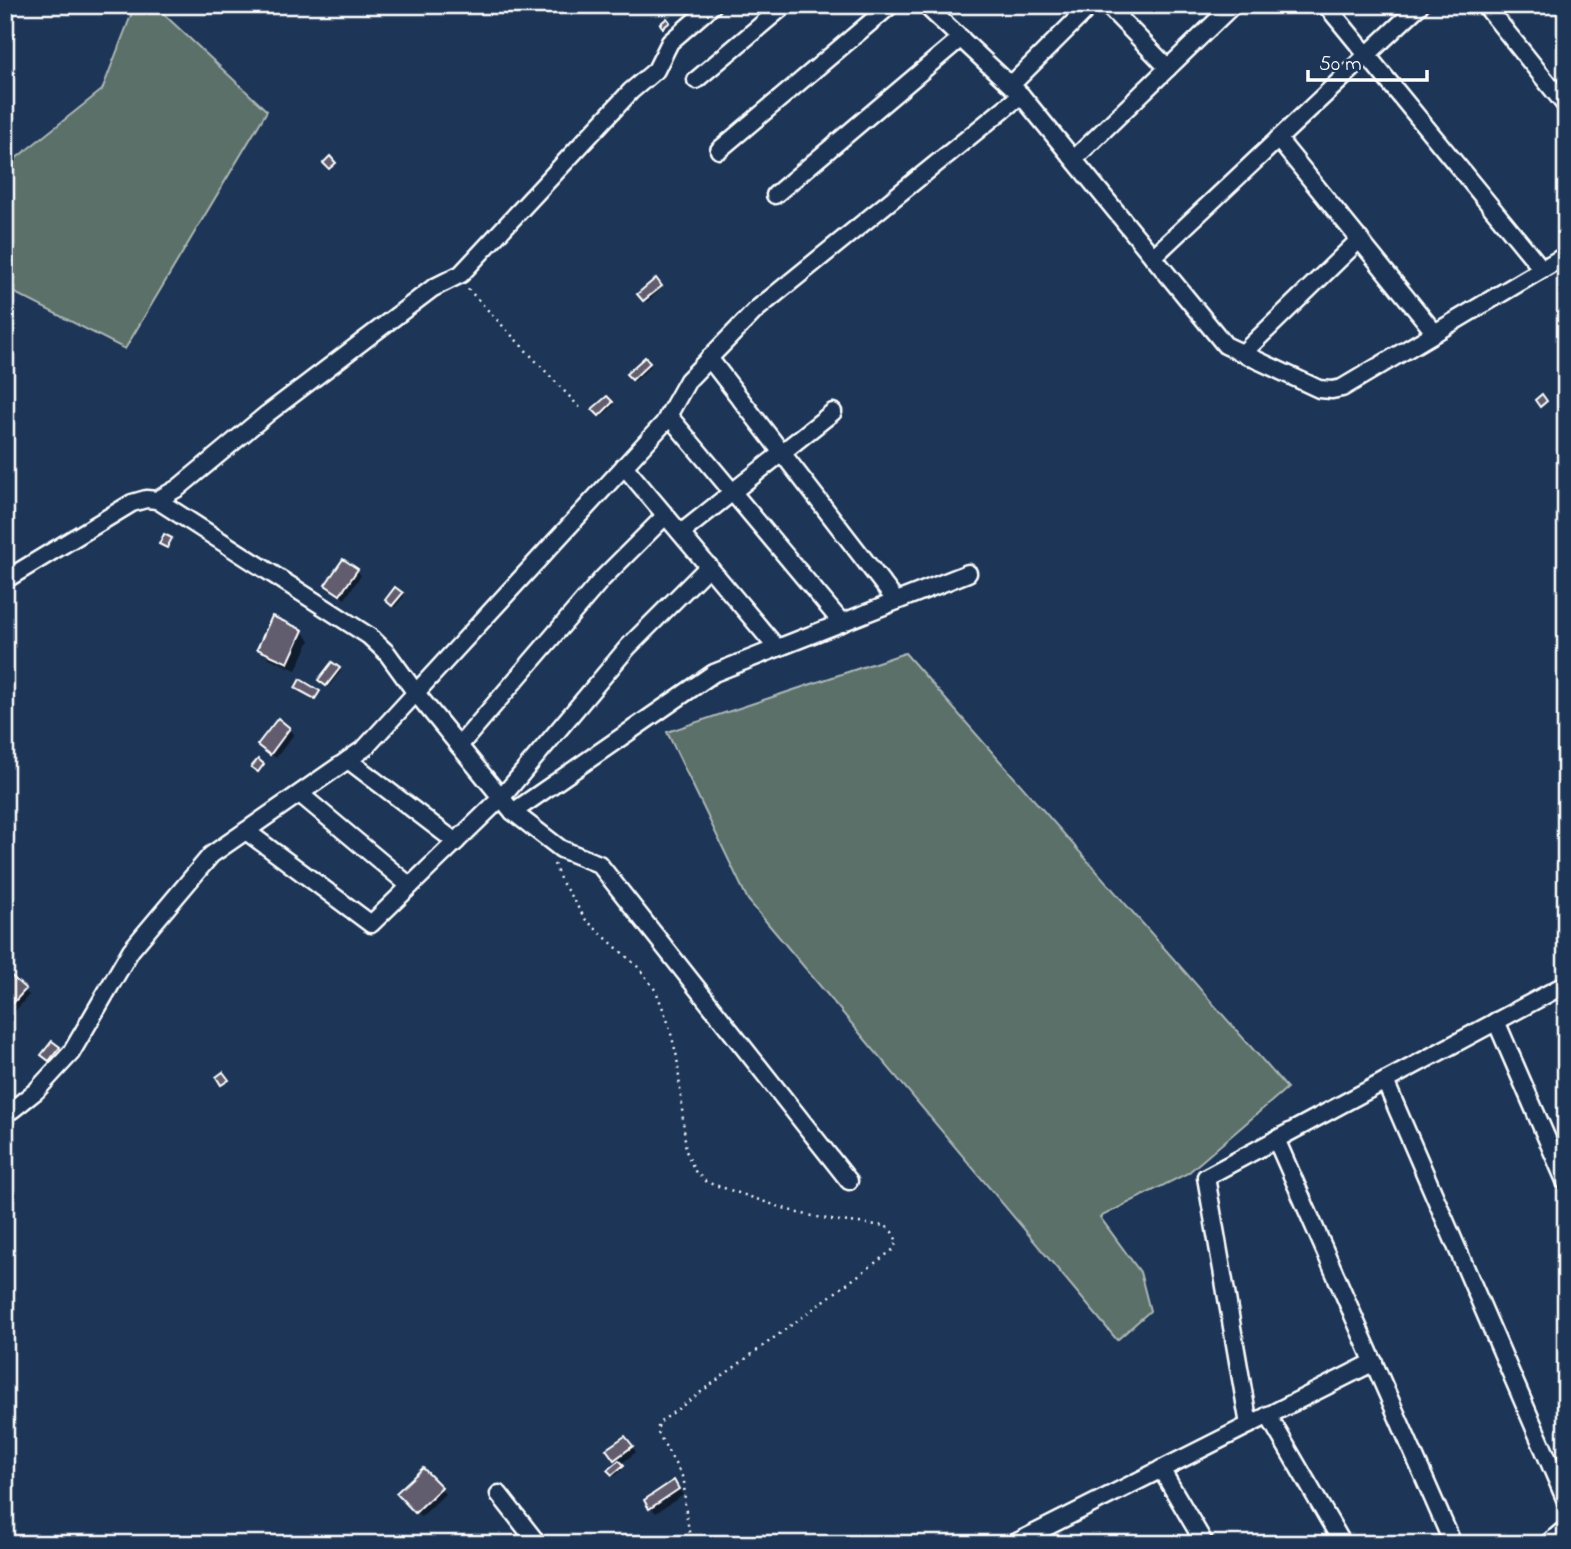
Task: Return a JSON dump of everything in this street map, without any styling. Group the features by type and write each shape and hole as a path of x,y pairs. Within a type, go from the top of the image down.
{"street":[{"path":"157,500 178,488 267,414 433,288 461,274 631,91 656,70 670,42 713,5"},
{"path":"696,80 785,5"},
{"path":"719,150 891,5"},
{"path":"925,5 1016,90 1225,345 1319,389 1342,388 1566,256"},
{"path":"5,1111 12,1110 36,1091 71,1053 131,950 211,855 365,748 664,423 688,380 709,358 757,309 1016,90 1091,5"},
{"path":"1107,5 1168,68"},
{"path":"1074,159 1233,5"},
{"path":"1326,5 1542,270"},
{"path":"1153,257 1420,5"},
{"path":"1485,5 1566,106"},
{"path":"775,195 961,38"},
{"path":"1278,139 1435,333"},
{"path":"1242,353 1360,239"},
{"path":"709,358 895,601"},
{"path":"681,533 832,412"},
{"path":"668,415 842,623"},
{"path":"624,466 777,648"},
{"path":"5,580 132,503 146,499 157,500 369,636 387,653 513,812 561,849 599,864 849,1181"},
{"path":"459,746 602,579 666,515"},
{"path":"246,831 371,924 502,797 628,647 709,566"},
{"path":"513,812 713,673 968,572"},
{"path":"348,760 456,842"},
{"path":"300,794 410,886"},
{"path":"1249,1425 1206,1177 1566,984"},
{"path":"1496,1021 1566,1182"},
{"path":"1385,1081 1566,1501"},
{"path":"1276,1139 1453,1544"},
{"path":"1013,1544 1374,1362"},
{"path":"1268,1415 1343,1544"},
{"path":"1161,1469 1205,1544"},
{"path":"499,1494 538,1544"},
{"path":"1547,1544 1566,1528"}],"path":[{"path":"453,279 461,281 583,411"},
{"path":"545,836 561,881 586,920 639,968 656,991 677,1057 686,1151 695,1171 706,1182 798,1213 886,1226 897,1241 894,1249 659,1423 657,1432 684,1480 691,1544"}],"green space":[{"path":"135,5 154,5 267,111 125,349 5,288 5,167 102,90"},
{"path":"905,653 1287,1088 1188,1173 1100,1217 1140,1272 1150,1311 1117,1340 748,900 667,732"}],"building":[{"path":"667,18 670,22 663,28 660,24"},
{"path":"330,156 336,163 329,169 323,163"},
{"path":"656,278 662,286 643,301 637,294"},
{"path":"645,357 650,363 632,380 626,374"},
{"path":"1542,394 1547,401 1540,407 1535,400"},
{"path":"607,396 613,402 599,416 592,409"},
{"path":"164,534 172,538 167,548 159,544"},
{"path":"343,559 358,569 340,595 325,585"},
{"path":"395,587 403,593 392,606 385,600"},
{"path":"272,616 303,630 288,663 257,649"},
{"path":"332,662 340,668 326,686 318,680"},
{"path":"300,679 320,691 315,699 295,688"},
{"path":"278,718 290,728 270,755 257,745"},
{"path":"258,759 264,764 258,772 251,767"},
{"path":"9,974 26,989 5,1012 5,979"},
{"path":"52,1041 60,1047 49,1061 41,1055"},
{"path":"223,1072 229,1080 221,1085 216,1077"},
{"path":"625,1436 633,1446 614,1460 606,1449"},
{"path":"619,1460 624,1465 612,1475 607,1470"},
{"path":"423,1468 442,1487 415,1513 396,1493"},
{"path":"674,1480 679,1489 649,1509 644,1500"}]}
